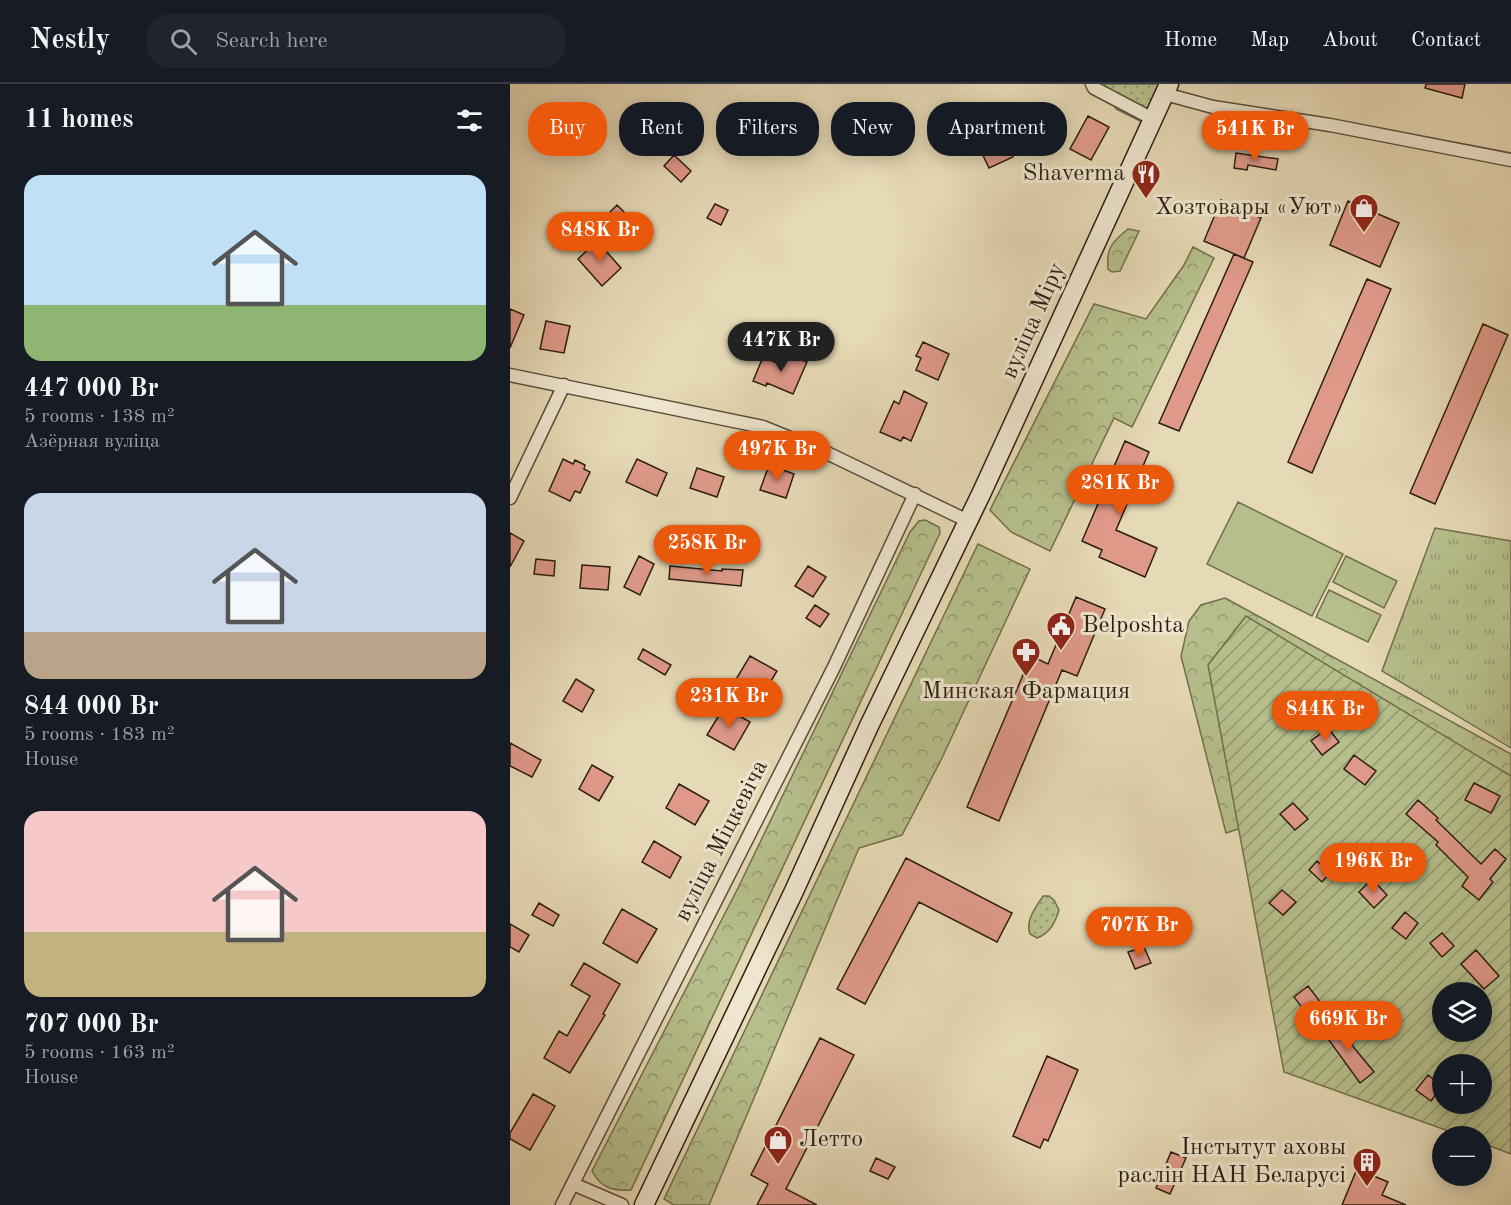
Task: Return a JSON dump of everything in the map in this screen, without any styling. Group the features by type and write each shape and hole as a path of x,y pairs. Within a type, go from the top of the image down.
{"street":[{"path":"1092,84 1094,88 1153,119"},
{"name":"вуліца Міру","path":"644,1205 794,891 869,726 946,568 1167,89 1213,107 1330,125 1511,160"},
{"path":"510,375 763,427 827,453 968,521"},
{"path":"510,498 564,385"},
{"name":"вуліца Міцкевіча","path":"562,1205 834,667 915,494"},
{"path":"573,1184 622,1205"}],"green space":[{"path":"1104,84 1164,84 1146,124 1116,109"},
{"path":"1128,229 1139,231 1120,271 1112,272 1108,269 1109,251 1114,242"},
{"path":"1193,247 1214,258 1132,427 1114,418 1050,551 1011,532 990,510 1094,304 1146,319 1184,265"},
{"path":"1238,502 1343,554 1312,616 1207,564"},
{"path":"925,520 939,527 940,533 631,1190 618,1190 603,1185 592,1171 738,888 910,532 919,521"},
{"path":"1435,528 1511,541 1511,748 1382,671"},
{"path":"978,544 1030,569 942,758 902,835 859,848 709,1205 674,1205 664,1199"},
{"path":"1346,556 1397,581 1384,608 1333,582"},
{"path":"1329,590 1381,615 1368,642 1316,617"},
{"path":"1225,598 1511,754 1511,776 1505,773 1256,823 1226,833 1181,656 1189,621 1201,605"},
{"path":"1246,616 1511,776 1511,1154 1492,1147 1492,1126 1434,1126 1284,1072 1208,665"},
{"path":"1043,896 1049,896 1054,900 1059,910 1051,927 1037,938 1030,934 1029,924"}],"building":[{"path":"1426,84 1465,84 1462,98 1425,88"},
{"path":"1088,116 1109,127 1091,160 1070,149"},
{"path":"1236,153 1278,159 1276,170 1248,165 1247,170 1234,168"},
{"path":"675,156 691,171 681,182 664,166"},
{"path":"983,156 1013,156 1013,157 989,168"},
{"path":"1221,200 1261,218 1244,258 1204,241"},
{"name":"Хозтовары «Уют»","path":"1348,201 1399,223 1380,267 1330,245"},
{"path":"715,204 728,210 721,225 707,218"},
{"path":"617,205 626,214 615,225 606,216"},
{"path":"597,241 621,268 602,286 578,259"},
{"path":"1234,254 1253,262 1179,431 1159,423"},
{"path":"1367,279 1391,289 1312,473 1288,462"},
{"path":"510,309 524,315 510,348"},
{"path":"546,321 570,326 564,353 540,349"},
{"path":"1483,324 1508,335 1435,504 1410,493"},
{"path":"923,342 949,354 938,380 916,370 921,358 916,356"},
{"path":"788,354 807,362 793,394 767,383 766,386 753,381 763,357 784,366"},
{"path":"904,391 927,403 911,441 903,437 901,441 880,432 894,401 899,404"},
{"path":"1125,441 1149,452 1116,530 1157,548 1145,577 1099,557 1102,550 1082,541"},
{"path":"563,459 573,464 575,460 585,465 584,469 590,472 580,493 575,491 570,501 549,491"},
{"path":"637,459 667,473 657,496 626,482"},
{"path":"769,465 794,474 786,498 760,490"},
{"path":"697,468 724,477 717,497 690,488"},
{"path":"510,533 524,541 510,567"},
{"path":"639,556 654,564 640,595 624,587"},
{"path":"536,559 555,561 554,576 534,574"},
{"path":"582,565 610,567 608,590 580,588"},
{"path":"670,566 722,571 722,569 743,570 741,586 669,579"},
{"path":"808,566 826,577 813,597 795,586"},
{"path":"1076,597 1105,609 1077,676 1062,670 999,821 967,807 1031,656 1048,664"},
{"path":"815,605 829,614 820,627 806,618"},
{"path":"643,649 671,665 665,675 638,659"},
{"path":"750,656 777,671 762,696 735,681"},
{"path":"576,679 594,690 582,712 563,701"},
{"path":"724,707 750,722 734,750 707,735"},
{"path":"1328,728 1339,742 1322,755 1311,741"},
{"path":"510,743 541,760 532,777 510,766"},
{"path":"1354,755 1376,771 1365,785 1344,769"},
{"path":"592,765 613,777 599,801 579,789"},
{"path":"1474,783 1500,796 1491,813 1465,800"},
{"path":"679,784 709,801 695,825 666,808"},
{"path":"1418,800 1481,864 1495,849 1506,859 1490,879 1493,882 1479,900 1462,886 1468,877 1436,845 1438,842 1406,814"},
{"path":"1293,803 1308,819 1295,830 1280,814"},
{"path":"654,841 681,857 670,878 642,862"},
{"path":"906,858 1012,913 997,942 919,902 865,1004 837,989"},
{"path":"1317,861 1330,873 1322,882 1309,870"},
{"path":"1372,879 1387,895 1374,908 1359,892"},
{"path":"1282,890 1296,902 1283,915 1269,903"},
{"path":"539,903 559,915 553,926 532,915"},
{"path":"622,909 657,929 637,963 603,943"},
{"path":"1405,912 1418,923 1406,939 1392,928"},
{"path":"510,924 529,935 519,952 510,947"},
{"path":"1442,933 1454,946 1442,957 1430,943"},
{"path":"1144,947 1151,963 1135,969 1128,952"},
{"path":"1476,950 1499,976 1492,982 1478,982 1461,964"},
{"path":"584,963 620,984 603,1014 605,1015 570,1073 544,1058 559,1031 567,1036 590,996 571,985"},
{"path":"1308,986 1321,1003 1307,1014 1294,997"},
{"path":"1337,1021 1353,1043 1351,1044 1374,1072 1360,1083 1323,1032"},
{"path":"820,1038 854,1055 786,1189 817,1205 757,1205 768,1184 751,1175"},
{"path":"1047,1056 1078,1070 1048,1141 1044,1139 1040,1148 1013,1136"},
{"path":"1428,1075 1432,1078 1431,1101 1416,1090"},
{"path":"533,1094 555,1106 530,1150 510,1139 510,1133"},
{"path":"1171,1152 1186,1158 1170,1194 1156,1188"},
{"path":"876,1158 895,1167 888,1179 870,1171"},
{"name":"Інстытут аховы раслін НАН Беларусі","path":"1357,1169 1388,1182 1382,1195 1406,1205 1342,1205"}],"place":[{"name":"Shaverma","path":"1146,200"},
{"name":"Хозтовары «Уют»","path":"1364,234"},
{"name":"Belposhta","path":"1061,652"},
{"name":"Минская Фармация","path":"1026,678"},
{"name":"Летто","path":"778,1166"},
{"name":"Інстытут аховы раслін НАН Беларусі","path":"1367,1188"}]}
